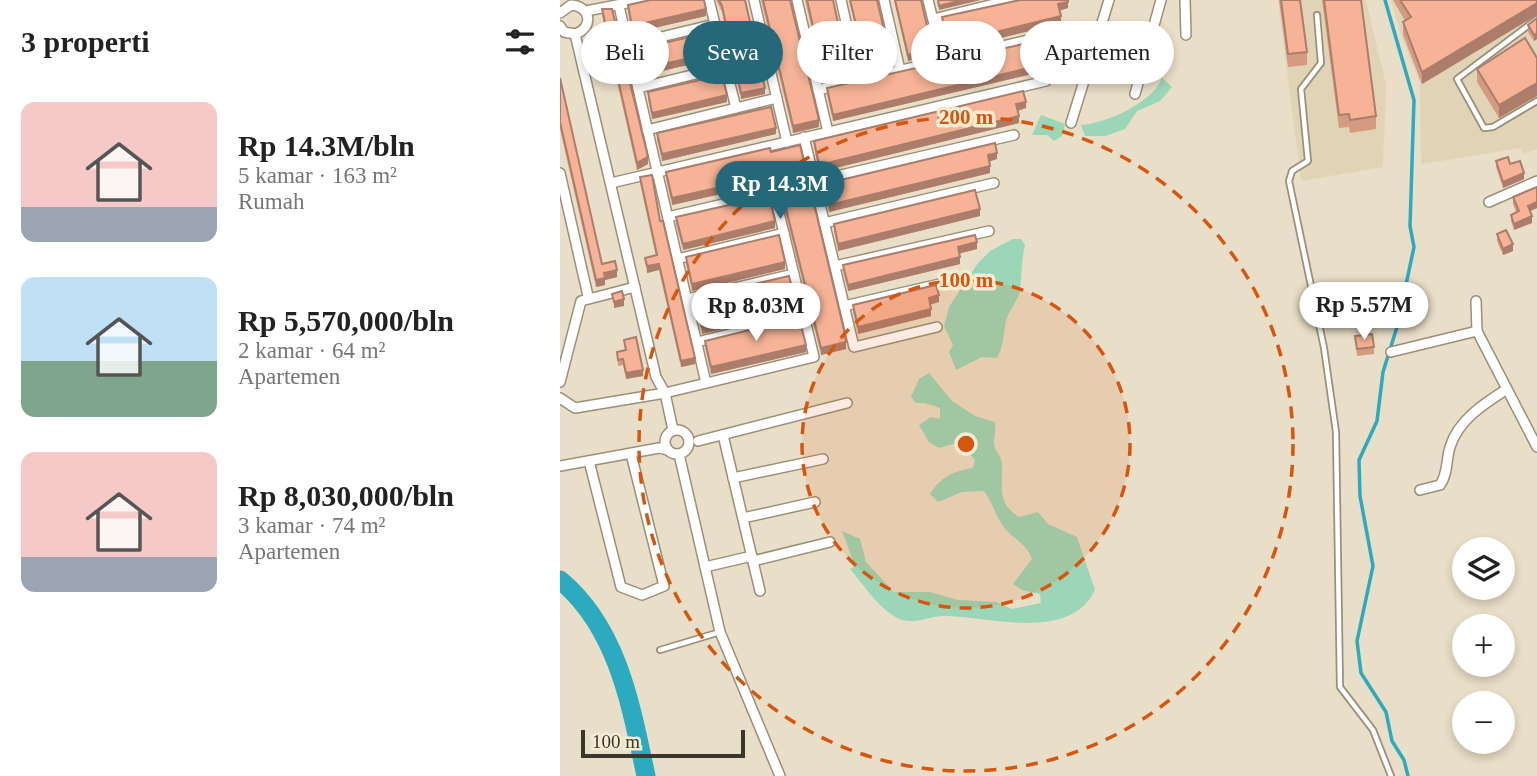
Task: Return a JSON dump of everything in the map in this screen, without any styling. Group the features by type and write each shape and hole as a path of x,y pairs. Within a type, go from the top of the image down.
{"street":[{"path":"586,11 604,4 618,6 642,0"},
{"path":"709,0 714,21"},
{"path":"754,0 787,142"},
{"path":"797,0 828,132"},
{"path":"841,0 846,21"},
{"path":"884,0 900,70"},
{"path":"928,0 933,19 972,5 1011,0"},
{"path":"1071,123 1109,0"},
{"path":"1135,94 1161,0"},
{"path":"1185,0 1186,35"},
{"path":"560,13 570,2 586,11"},
{"path":"618,6 622,21"},
{"path":"575,34 587,26 586,11"},
{"path":"560,27 575,34"},
{"path":"575,34 656,377 665,393 673,430"},
{"path":"897,71 911,68"},
{"path":"638,88 683,77"},
{"path":"637,84 706,383"},
{"path":"730,84 736,108"},
{"path":"818,90 843,84"},
{"path":"611,183 1033,84"},
{"path":"647,130 777,98"},
{"path":"815,181 1014,135"},
{"path":"804,137 854,347 937,327"},
{"path":"560,173 588,296"},
{"path":"560,398 575,408 665,393 814,357 771,180"},
{"path":"1489,202 1537,181"},
{"path":"824,223 994,183"},
{"path":"668,217 774,192"},
{"path":"835,266 989,231"},
{"path":"677,259 784,233"},
{"path":"687,299 794,274"},
{"path":"844,306 957,280"},
{"path":"560,382 581,300 588,296 635,287"},
{"path":"1476,301 1477,331 1537,447"},
{"path":"697,342 804,316"},
{"path":"1391,352 1477,331"},
{"path":"1420,490 1443,482 1450,445 1459,428 1480,406 1507,389"},
{"path":"698,441 847,403"},
{"path":"668,450 665,439 673,430"},
{"path":"673,430 683,431 689,439 687,448 679,454"},
{"path":"723,435 760,591"},
{"path":"560,466 659,448 679,454"},
{"path":"589,461 621,587 642,595 664,586 631,454"},
{"path":"679,454 720,632 780,776"},
{"path":"733,478 823,459"},
{"path":"743,518 815,502"},
{"path":"705,567 830,542"}],"lane":[{"path":"1317,15 1321,63 1301,89 1308,161 1292,171 1289,181 1324,348 1336,432 1340,687 1373,730 1391,776"},
{"path":"1537,19 1457,79 1484,128 1493,127 1537,101"},
{"path":"660,650 720,632"}],"shaded area":[{"path":"1278,0 1366,0 1386,85 1383,167 1301,181"},
{"path":"1391,0 1537,0 1537,149 1524,154 1521,148 1421,164 1420,84"}],"green space":[{"path":"1159,84 1169,84 1172,87 1160,101 1137,111 1125,129 1105,136 1085,136 1081,125 1103,121 1128,110"},
{"path":"1041,115 1065,124 1062,136 1054,141 1047,135 1032,135"},
{"path":"1013,239 1021,239 1025,245 1020,290 1006,321 999,354 997,358 982,357 956,370 949,352 953,345 944,326 949,307 978,263 990,251"},
{"path":"929,373 952,401 975,416 995,422 994,444 1002,461 1002,494 1007,506 1019,517 1038,512 1048,524 1077,537 1095,590 1083,606 1068,616 1028,623 946,616 907,621 882,607 850,569 855,566 842,531 860,539 866,562 894,592 930,592 958,600 996,602 1012,609 1041,603 1040,594 1022,590 1013,584 1032,559 1027,549 1003,526 984,491 962,492 938,502 930,494 948,476 973,468 975,460 960,442 939,448 929,442 919,425 931,417 940,419 940,408 916,403 911,397 919,379"}],"building":[{"path":"650,0 704,0 706,9 654,21 631,21 628,5"},
{"path":"719,0 745,0 750,21 725,21"},
{"path":"763,0 790,0 797,29 797,84 810,84 819,120 793,126 783,84 783,21 768,21"},
{"path":"807,0 833,0 838,21 812,21"},
{"path":"850,0 877,0 882,21 855,21"},
{"path":"895,0 921,0 926,21 911,21 911,54 908,55"},
{"path":"938,0 963,0 939,6"},
{"path":"1020,0 1068,0 1058,4 1061,16 1041,21 1020,21 1020,26 1006,30 1006,21 943,21 942,17"},
{"path":"1281,0 1300,0 1307,52 1288,54"},
{"path":"1324,0 1361,0 1376,116 1350,120 1349,114 1339,115"},
{"path":"1400,0 1537,0 1537,3 1422,72 1403,22 1411,17"},
{"path":"602,9 612,9 615,21 605,21"},
{"path":"1537,18 1537,33 1534,35 1528,25"},
{"path":"1525,38 1537,58 1537,83 1499,105 1477,69"},
{"path":"683,39 683,60 669,63 669,42"},
{"path":"1020,45 1020,70 1006,73 1006,48"},
{"path":"911,69 911,84 962,84 833,115 827,88 845,84 897,84 897,72"},
{"path":"560,78 602,264 615,261 617,270 604,273 605,278 596,280 560,122"},
{"path":"619,84 630,84 648,157 637,163"},
{"path":"683,84 724,84 727,95 652,113 648,92"},
{"path":"739,84 764,84 765,88 741,93"},
{"path":"1023,91 1026,102 1016,104 1019,116 819,165 814,141"},
{"path":"771,107 776,128 662,154 657,133"},
{"path":"995,143 997,153 988,155 990,166 829,205 824,184"},
{"path":"800,145 846,342 821,348 776,169 767,168 765,177 672,198 666,172 770,148 771,152"},
{"path":"1508,157 1510,164 1520,161 1524,173 1503,182 1496,161"},
{"path":"652,175 660,221 663,221 695,358 681,361 659,264 647,266 645,258 657,255 640,177"},
{"path":"1537,187 1537,202 1528,206 1532,216 1514,224 1511,215 1519,211 1513,197"},
{"path":"975,190 980,209 838,244 834,224"},
{"path":"769,196 775,221 683,244 676,217"},
{"path":"1506,230 1513,244 1503,249 1497,234"},
{"path":"779,235 785,262 692,284 686,257"},
{"path":"975,235 977,242 958,247 960,257 848,285 843,265"},
{"path":"789,276 796,304 702,327 695,298"},
{"path":"936,285 939,295 929,298 931,309 858,327 853,305"},
{"path":"1371,285 1371,297 1361,298 1361,286"},
{"path":"622,291 624,299 614,302 612,294"},
{"path":"799,318 806,345 711,367 705,341"},
{"path":"1372,334 1374,347 1357,349 1355,336"},
{"path":"636,337 643,370 626,373 623,359 618,360 617,352 626,350 624,340"}],"waterway":[{"path":"1385,0 1414,100 1410,226 1414,247 1397,327 1383,372 1377,421 1359,460 1360,496 1373,566 1357,641 1361,673 1386,712 1392,741 1404,760 1408,776"},
{"path":"560,580 580,599 609,645 627,696 646,776"}]}
